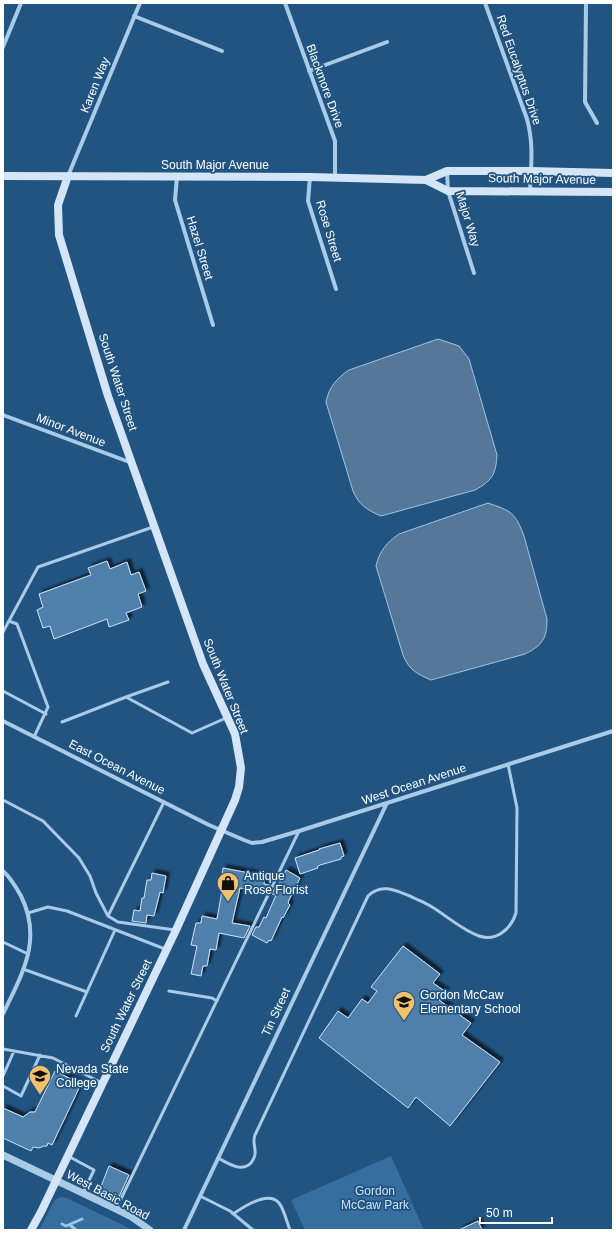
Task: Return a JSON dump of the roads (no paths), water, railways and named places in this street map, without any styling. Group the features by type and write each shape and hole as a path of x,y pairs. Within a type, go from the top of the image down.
{"main road":[{"name":"South Major Avenue","path":"426,180 447,171 531,170 613,173"},
{"name":"South Major Avenue","path":"3,176 310,177 426,180 448,190 613,192"},
{"name":"South Water Street","path":"31,1230 39,1217 167,950 222,830 239,787 241,768 235,734 203,664 108,396 59,235 58,205 68,176"}],"street":[{"path":"3,47 21,3"},
{"name":"Karen Way","path":"68,176 140,3"},
{"name":"Blackmore Drive","path":"285,3 335,141 335,178"},
{"name":"Red Eucalyptus Drive","path":"485,3 531,134 532,149 530,191"},
{"path":"586,3 585,102 598,124"},
{"path":"134,16 222,51"},
{"path":"309,71 387,42"},
{"name":"Major Way","path":"447,171 448,190 474,273"},
{"name":"Hazel Street","path":"177,177 175,200 213,325"},
{"name":"Rose Street","path":"310,177 308,201 336,289"},
{"name":"Minor Avenue","path":"3,415 132,464"},
{"name":"East Ocean Avenue","path":"3,721 222,830"},
{"name":"West Ocean Avenue","path":"222,830 252,843 262,842 613,731"},
{"name":"Tin Street","path":"184,1230 387,803"},
{"path":"3,871 16,886 27,909 31,927 28,954 23,969 4,1011"},
{"name":"West Basic Road","path":"3,1155 130,1216 150,1230"}],"lane":[{"path":"3,632 38,567 154,526"},
{"path":"9,621 17,624 48,707 34,737"},
{"path":"62,722 168,682"},
{"path":"3,692 46,714"},
{"path":"126,697 192,733 227,717"},
{"path":"218,1158 237,1167 247,1166 253,1159 255,1153 253,1141 254,1134 368,896 372,892 383,888 402,893 429,905 466,929 480,936 492,936 504,932 509,928 514,921 516,913 517,808 508,764"},
{"path":"3,800 43,821 79,858 90,876 96,893 108,916 118,922 176,930"},
{"path":"108,916 164,802"},
{"path":"116,1209 299,831"},
{"path":"28,913 48,907 67,911 167,950"},
{"path":"76,1016 115,930"},
{"path":"3,942 28,954"},
{"path":"23,969 87,992"},
{"path":"169,990 212,998 217,1001"},
{"path":"3,1049 52,1058 102,1083"},
{"path":"3,1076 14,1051"},
{"path":"3,1086 21,1096 40,1055"},
{"path":"68,1156 94,1170 83,1194"},
{"path":"200,1196 233,1214 253,1230"},
{"path":"233,1214 253,1202 265,1198 272,1198 279,1203 290,1230"}],"waterway":[{"path":"62,1224 66,1226 82,1219"},
{"path":"70,1225 76,1230"}],"place":[{"name":"Antique Rose Florist","path":"228,902"},
{"name":"Gordon McCaw Elementary School","path":"404,1022"},
{"name":"Nevada State College","path":"40,1096"}],"park label":[{"name":"Gordon McCaw Park","path":"375,1198"}]}
